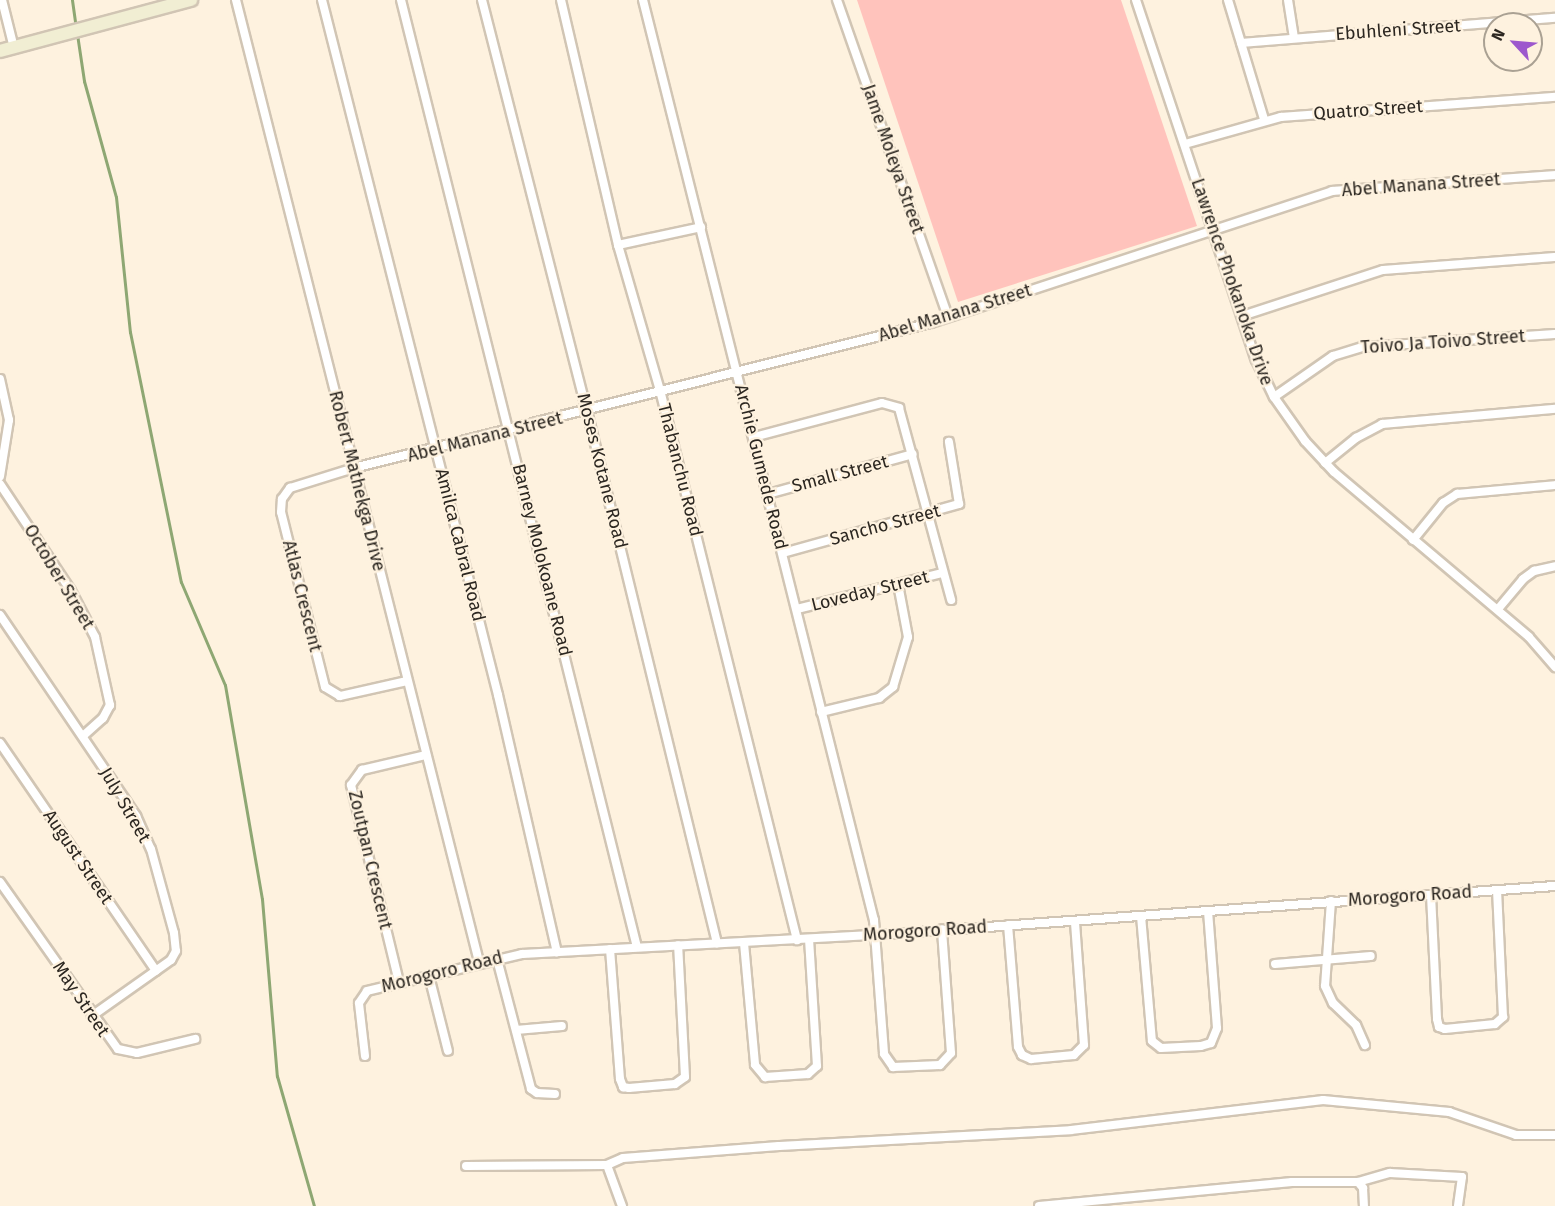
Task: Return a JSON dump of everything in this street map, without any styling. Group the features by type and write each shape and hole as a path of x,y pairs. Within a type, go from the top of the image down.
{"street":[{"path":"2,0 14,48"},
{"path":"0,51 191,0"},
{"name":"Robert Mathekga Drive","path":"236,0 479,962"},
{"name":"Amilca Cabral Road","path":"322,0 498,695 557,952"},
{"name":"Barney Molokoane Road","path":"401,0 637,947"},
{"name":"Moses Kotane Road","path":"482,0 587,411 717,944"},
{"name":"Thabanchu Road","path":"561,0 618,245 661,394 797,940"},
{"name":"Archie Gumede Road","path":"643,0 797,609 876,935 885,1058 900,1068 936,1065 948,1059 952,1046 942,929"},
{"name":"Jame Moleya Street","path":"837,0 948,317"},
{"name":"Lawrence Phokanoka Drive","path":"1136,0 1261,373 1274,397 1325,463 1413,540 1498,609 1554,663"},
{"path":"1228,0 1264,120"},
{"path":"1288,0 1294,38"},
{"name":"Ebuhleni Street","path":"1241,43 1555,18"},
{"name":"Quatro Street","path":"1185,144 1264,120 1555,97"},
{"name":"Abel Manana Street","path":"354,468 661,394 948,317 1213,228 1350,188 1555,175"},
{"path":"618,245 701,227"},
{"path":"1242,316 1383,270 1555,256"},
{"name":"Toivo Ja Toivo Street","path":"1274,397 1333,356 1363,346 1555,334"},
{"path":"0,379 9,420 0,476"},
{"path":"754,437 882,403 899,408 951,600"},
{"path":"1325,463 1356,438 1382,424 1555,409"},
{"name":"Sancho Street","path":"783,553 927,514 961,502 950,442"},
{"name":"Small Street","path":"768,494 912,454"},
{"name":"Atlas Crescent","path":"354,468 290,488 280,504 318,660 325,687 335,695 407,681"},
{"name":"October Street","path":"0,484 71,591 95,637 110,705 83,736"},
{"path":"1413,540 1443,503 1457,494 1555,485"},
{"path":"1498,609 1523,579 1534,571 1555,566"},
{"name":"Loveday Street","path":"797,609 943,573"},
{"path":"821,712 879,698 893,687 908,637 898,584"},
{"name":"July Street","path":"0,615 132,809 151,849 177,947 174,956 156,971 93,1016"},
{"name":"August Street","path":"0,743 156,971"},
{"name":"Zoutpan Crescent","path":"399,982 351,785 362,770 426,755"},
{"name":"May Street","path":"0,882 112,1045 124,1052 137,1053 195,1040"},
{"name":"Morogoro Road","path":"364,1056 362,996 399,982 497,959 557,952 876,935 1555,886"},
{"path":"1431,894 1437,1019 1445,1029 1495,1024 1503,1017 1497,890"},
{"path":"1331,901 1326,960 1328,994 1356,1025 1365,1045"},
{"path":"1141,916 1152,1041 1161,1048 1201,1046 1214,1040 1217,1028 1208,911"},
{"path":"1008,925 1018,1047 1022,1055 1031,1059 1074,1055 1084,1045 1075,921"},
{"path":"744,943 755,1065 765,1077 808,1074 817,1066 809,939"},
{"path":"610,949 620,1079 622,1087 629,1088 675,1084 685,1077 678,945"},
{"path":"1275,964 1371,956"},
{"path":"497,959 531,1089 537,1094 555,1094"},
{"path":"429,976 448,1051"},
{"path":"516,1030 562,1026"},
{"path":"466,1166 607,1166 623,1158 1071,1130 1323,1100 1449,1112 1516,1135 1555,1135"},
{"path":"607,1166 622,1206"},
{"path":"1039,1206 1292,1182 1358,1182 1390,1173 1458,1175 1464,1181 1458,1206"},
{"path":"1358,1182 1363,1188 1364,1206"}],"shaded area":[{"path":"857,0 1121,0 1197,226 958,302"}],"waterway":[{"path":"72,0 76,27"},
{"path":"77,34 84,81 116,197 130,332 181,582 225,685 262,899 277,1076 314,1206"}]}
